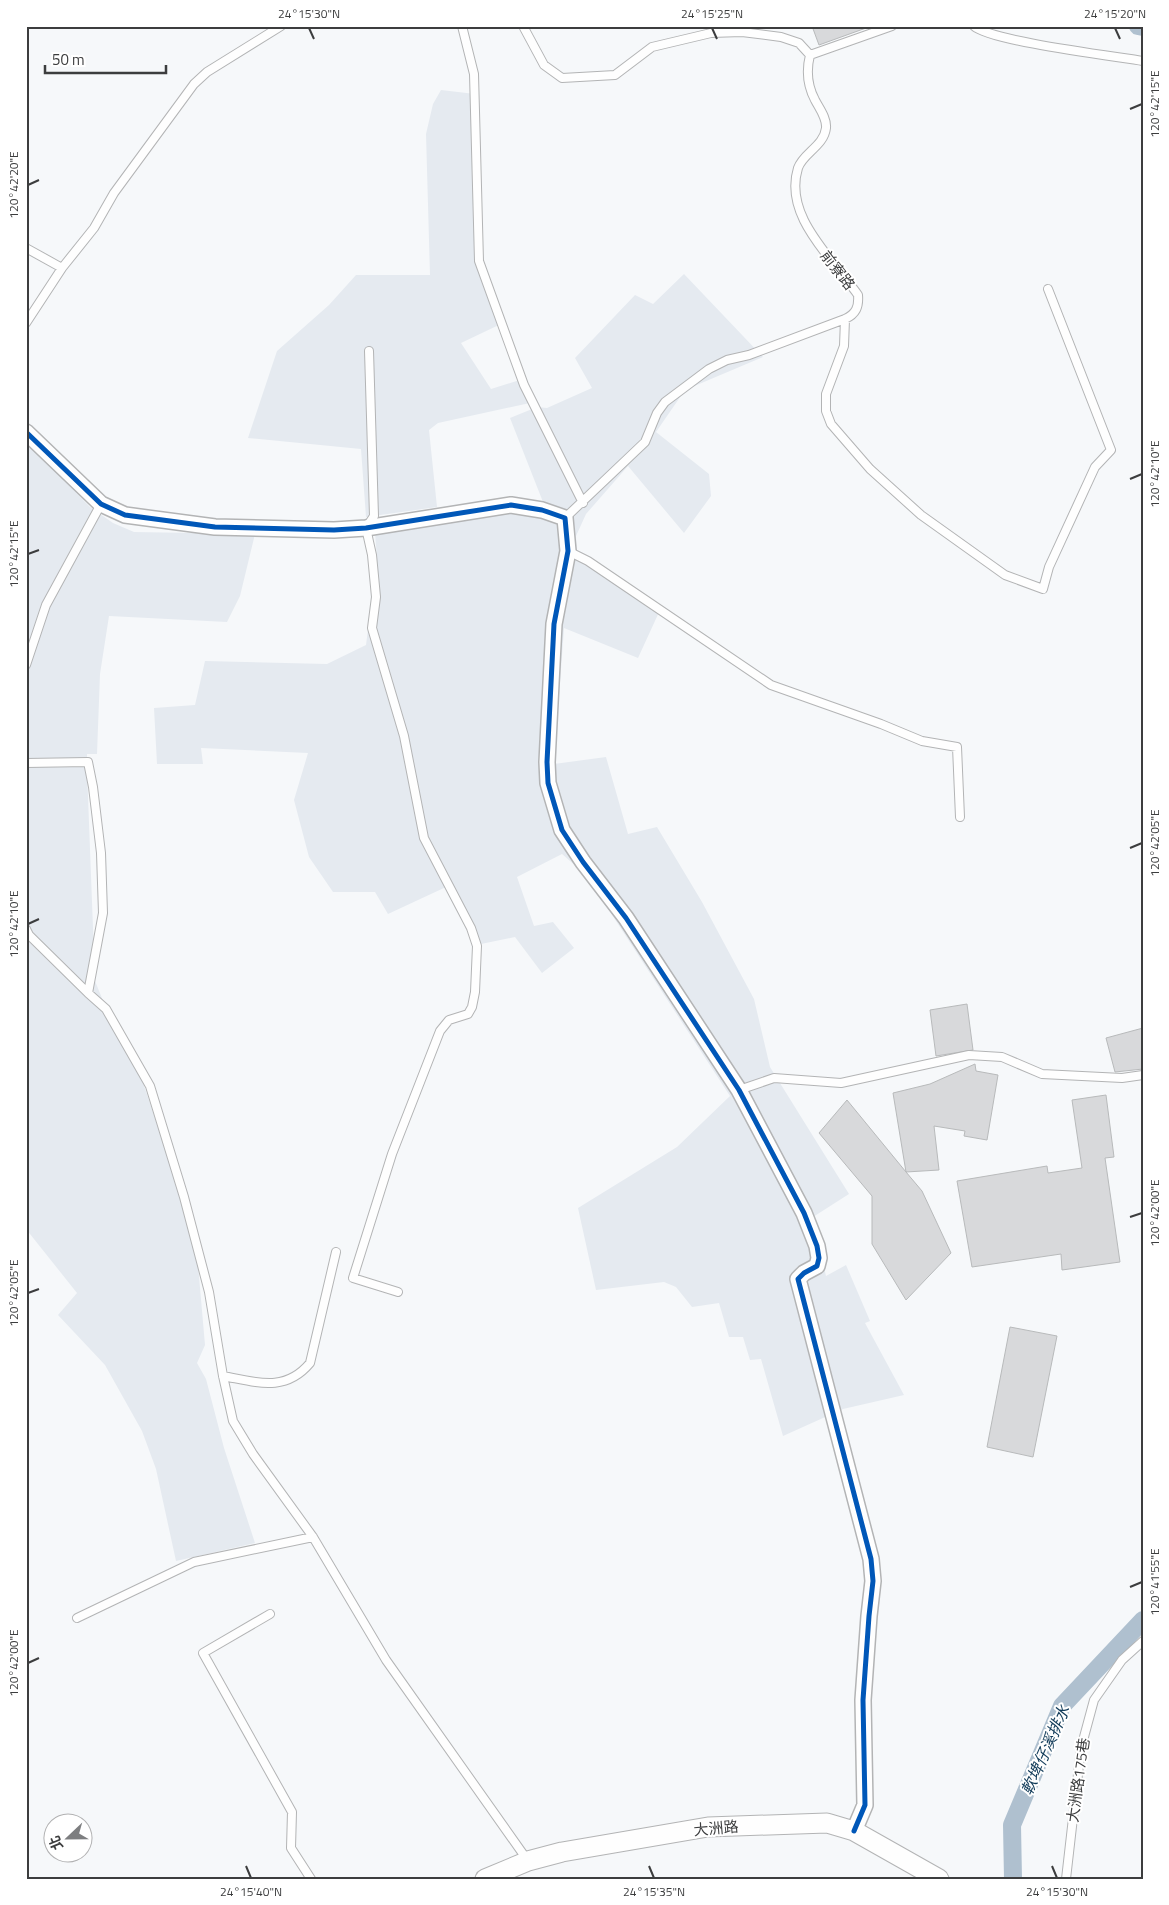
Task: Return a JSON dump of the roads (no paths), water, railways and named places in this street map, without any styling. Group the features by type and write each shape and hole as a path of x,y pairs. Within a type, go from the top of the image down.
{"street":[{"path":"26,432 101,504 125,515 215,527 334,530 366,528 511,505 542,510 565,518 568,551 554,624 547,762 548,783 562,830 583,862 626,918 739,1090 804,1213 817,1246 819,1258 817,1266 804,1273 798,1279 871,1560 874,1582 868,1616 863,1700 865,1805 854,1831"},
{"name":"大洲路","path":"485,1879 528,1861 562,1852 708,1827 827,1823 854,1831 939,1879"}],"lane":[{"path":"26,323 62,268 94,228 114,193 194,84 207,72 281,26"},
{"path":"462,26 474,74 479,261 524,385 583,503"},
{"path":"523,26 544,65 562,78 615,75 652,48 712,33 742,32 781,37 799,42 810,55 892,26"},
{"path":"974,26 979,31 1012,39 1143,61"},
{"name":"前寮路","path":"810,55 807,74 808,84 815,101 821,108 826,126 823,138 799,166 797,198 805,223 812,235 858,296 858,306 855,312 846,319"},
{"path":"26,248 62,268"},
{"path":"565,518 583,503 645,442 657,413 665,402 709,369 727,360 750,355 846,319 844,346 826,394 826,411 831,424 870,470 921,515 1004,575 1042,589 1049,567 1095,467 1111,450 1048,289"},
{"path":"370,351 374,516 366,528 372,555 376,597 372,628 404,736 424,838 471,928 477,946 475,992 472,1007 468,1014 449,1020 440,1030 392,1154 353,1278 398,1292"},
{"path":"26,665 46,604 101,504"},
{"path":"568,551 588,561 771,685 881,724 922,741 957,748 960,817"},
{"path":"26,763 88,762 94,787 101,853 103,913 88,993"},
{"path":"26,929 29,935 106,1009 150,1086 184,1197 206,1282 233,1421 252,1454 313,1537 386,1660 528,1861"},
{"path":"739,1090 774,1078 841,1083 969,1055 1002,1057 1042,1074 1122,1078 1143,1075"},
{"path":"223,1376 272,1384 289,1380 310,1364 336,1252"},
{"path":"77,1618 194,1562 313,1537"},
{"path":"270,1614 203,1653 292,1812 291,1848 311,1879"},
{"name":"大洲路175巷","path":"1066,1879 1080,1748 1094,1700 1122,1660 1143,1641"}],"waterway":[{"name":"軟埤仔溪排水","path":"1138,26 1143,27"},
{"name":"軟埤仔溪排水","path":"1013,1879 1012,1825 1062,1706 1143,1620"}]}
